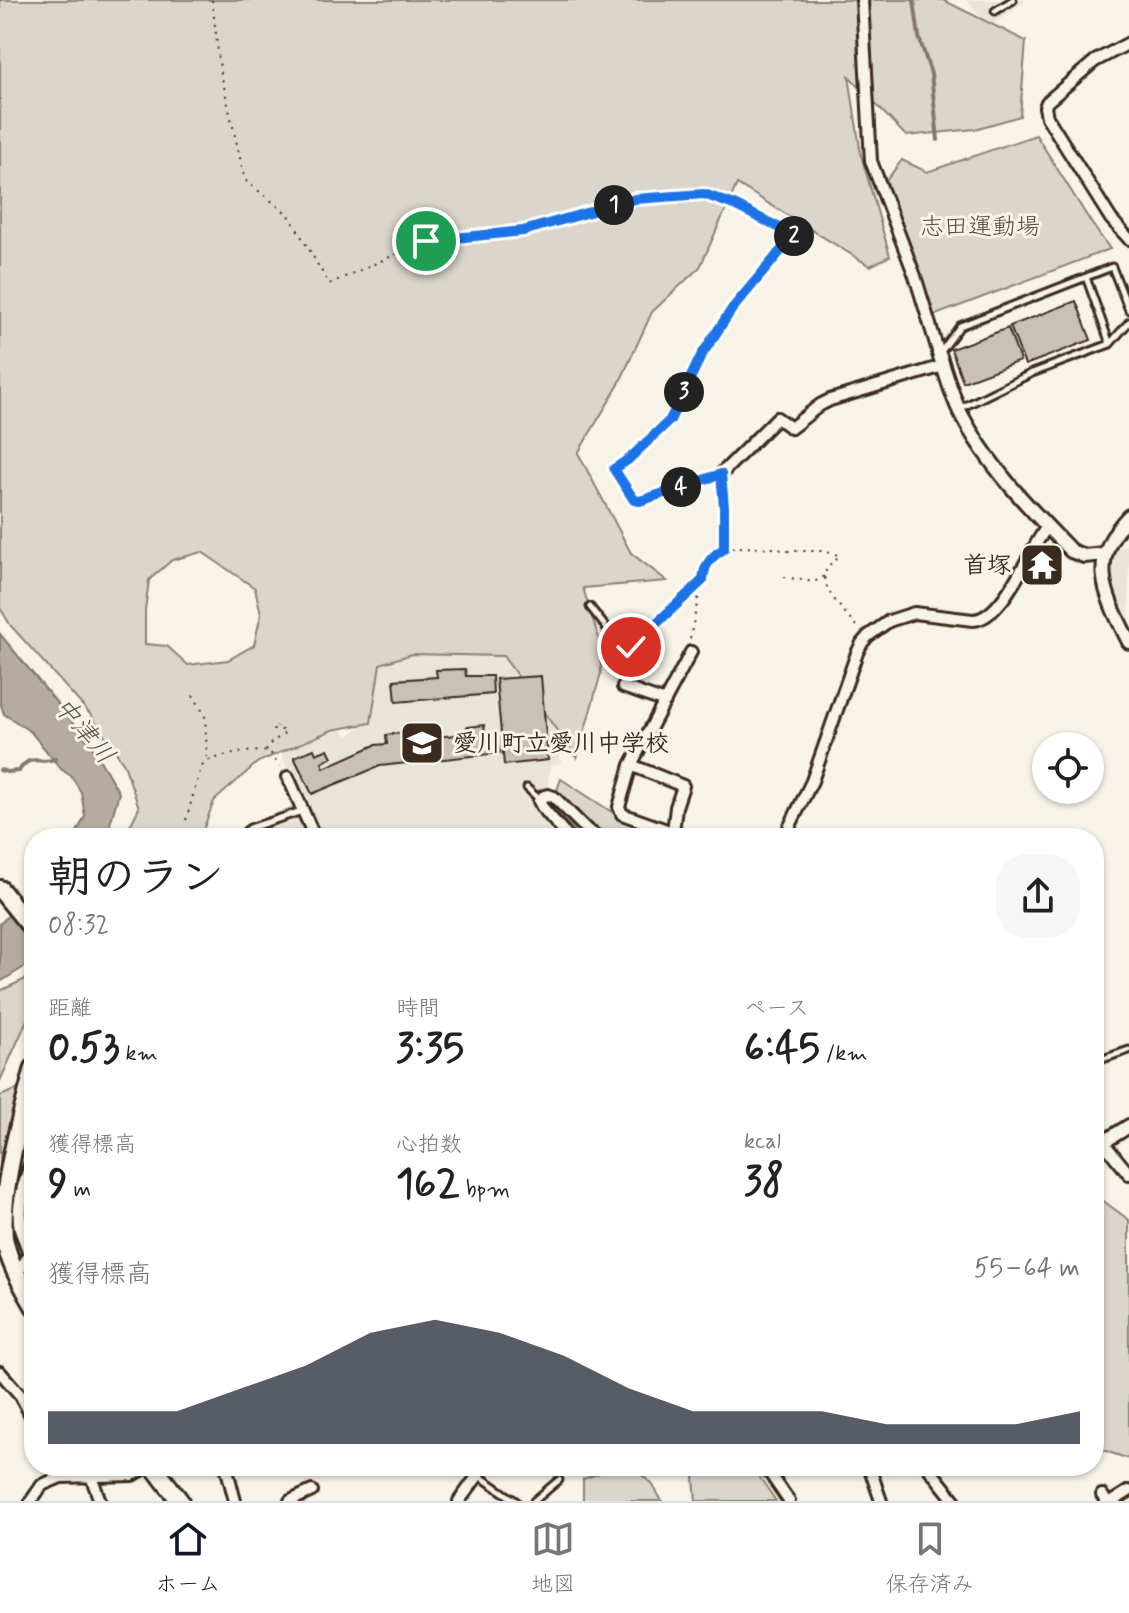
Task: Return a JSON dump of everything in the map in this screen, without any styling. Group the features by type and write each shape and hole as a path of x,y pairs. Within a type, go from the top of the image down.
{"main road":[{"path":"0,889 24,919"},
{"path":"24,1108 1,1209 4,1238 24,1288"},
{"path":"159,1476 180,1501"}],"street":[{"path":"862,0 871,161 915,276 958,409 992,463 1071,551 1084,556 1104,554"},
{"path":"1129,43 1085,69 1045,107 1047,117 1111,219 1129,239"},
{"path":"721,474 777,418 791,428 830,400 941,360"},
{"path":"1129,516 1110,540 1102,571 1104,585 1129,642"},
{"path":"789,828 812,781 862,643 882,625 905,615 921,613 973,620 986,616 1010,590 1047,527"},
{"path":"662,828 622,814 619,807 631,765 691,652"},
{"path":"623,687 665,702"},
{"path":"631,765 683,786 673,828"},
{"path":"288,777 311,828"},
{"path":"560,828 542,807 540,800 544,796 551,795 585,828"},
{"path":"1104,1141 1129,1126"},
{"path":"1104,1150 1129,1174"},
{"path":"24,1191 20,1212 24,1236"},
{"path":"14,1269 24,1265"},
{"path":"0,1372 24,1402"},
{"path":"31,1501 42,1485 61,1477 91,1476 100,1501"},
{"path":"229,1476 235,1501"},
{"path":"459,1501 477,1476"},
{"path":"772,1476 789,1501"},
{"path":"872,1476 881,1501"},
{"path":"935,1476 955,1501"},
{"path":"291,1501 312,1491"},
{"path":"1113,1501 1129,1491"}],"lane":[{"path":"995,11 1013,0"},
{"path":"941,360 960,326 1112,267 1129,310"},
{"path":"1086,277 1110,344"},
{"path":"958,409 1032,373 1110,344 1129,322"},
{"path":"590,607 616,640 621,657 623,687"},
{"path":"527,788 540,800"},
{"path":"250,828 303,811"},
{"path":"1104,1059 1129,1050"},
{"path":"488,1476 516,1501"},
{"path":"534,1501 559,1480"}],"path":[{"path":"212,0 220,69 245,180 289,215 329,284 426,241 523,231 635,199 704,194 734,205 794,235 732,309 701,356 670,420 614,469 634,500 640,501 721,474 724,549"},
{"path":"691,652 688,647 704,569 713,555 736,547 822,551 838,555 839,558 825,569 825,588 856,626 862,643"},
{"path":"784,577 814,582 825,576"},
{"path":"621,657 703,580"},
{"path":"186,820 207,755 205,715 193,695"},
{"path":"266,752 271,743 286,732 272,730 277,726"},
{"path":"206,761 231,753 270,752 288,777"}],"shaded area":[{"path":"967,0 1026,0 989,27"},
{"path":"1129,543 1129,627 1108,575 1108,556"},
{"path":"0,634 90,743 119,793 109,828 79,828 85,816 81,792 71,776 61,769 31,732 4,714 0,702"},
{"name":"愛川町立愛川中学校","path":"392,652 546,655 561,763 550,766 548,787 529,797 551,828 315,828 280,752 337,724 348,736 362,726 367,667"},
{"path":"287,816 299,817 306,828 255,828"},
{"path":"24,899 24,967 0,982 0,924"}],"green space":[{"path":"0,0 943,0 1026,41 1020,116 975,129 906,136 849,76 861,155 890,256 870,266 737,184 700,267 652,312 618,386 578,453 631,553 667,581 583,588 600,642 601,673 577,758 503,656 412,654 380,664 371,723 332,730 258,762 214,801 204,828 129,828 139,808 124,764 90,714 11,626 0,608","holes":["202,552 255,588 261,614 254,645 228,660 188,665 167,646 145,644 149,580 172,560"]},
{"name":"志田運動場","path":"1036,135 1110,249 933,316 886,181 902,160 927,172"},
{"path":"561,779 637,828 572,828 551,807"},
{"path":"24,980 24,1027 0,1081 0,991"},
{"path":"24,1087 24,1150 2,1161 0,1169 0,1096"},
{"path":"1104,1201 1129,1220 1129,1459 1104,1450"},
{"path":"591,1476 643,1476 662,1501 583,1501 583,1479"},
{"path":"694,1476 759,1476 776,1501 696,1501"}],"building":[{"path":"1076,301 1091,340 1025,365 1010,326"},
{"path":"1008,328 1020,361 963,382 951,349"},
{"path":"465,669 466,676 492,676 493,694 396,702 394,680 437,677 436,670"},
{"path":"541,676 548,760 504,765 496,679"},
{"path":"484,725 485,733 495,733 500,753 380,766 312,794 294,757 314,749 316,754 328,749 332,757 322,763 324,768 375,745 387,744 386,735 401,733 401,742 419,740 418,731 434,730 434,737 468,734 467,727"}],"waterway":[{"path":"914,0 919,37 931,74 938,140"},
{"path":"0,770 19,771 31,760 55,759"}],"place":[{"name":"首塚","path":"1042,565"},
{"name":"愛川町立愛川中学校","path":"422,743"}],"route":[{"path":"426,241 523,231 635,199 704,194 734,205 794,235 732,309 701,356 670,420 614,469 634,500 640,501 721,474 724,549 713,555 704,569 703,580 631,647"}],"water label":[{"name":"中津川","path":"85,730"}]}
